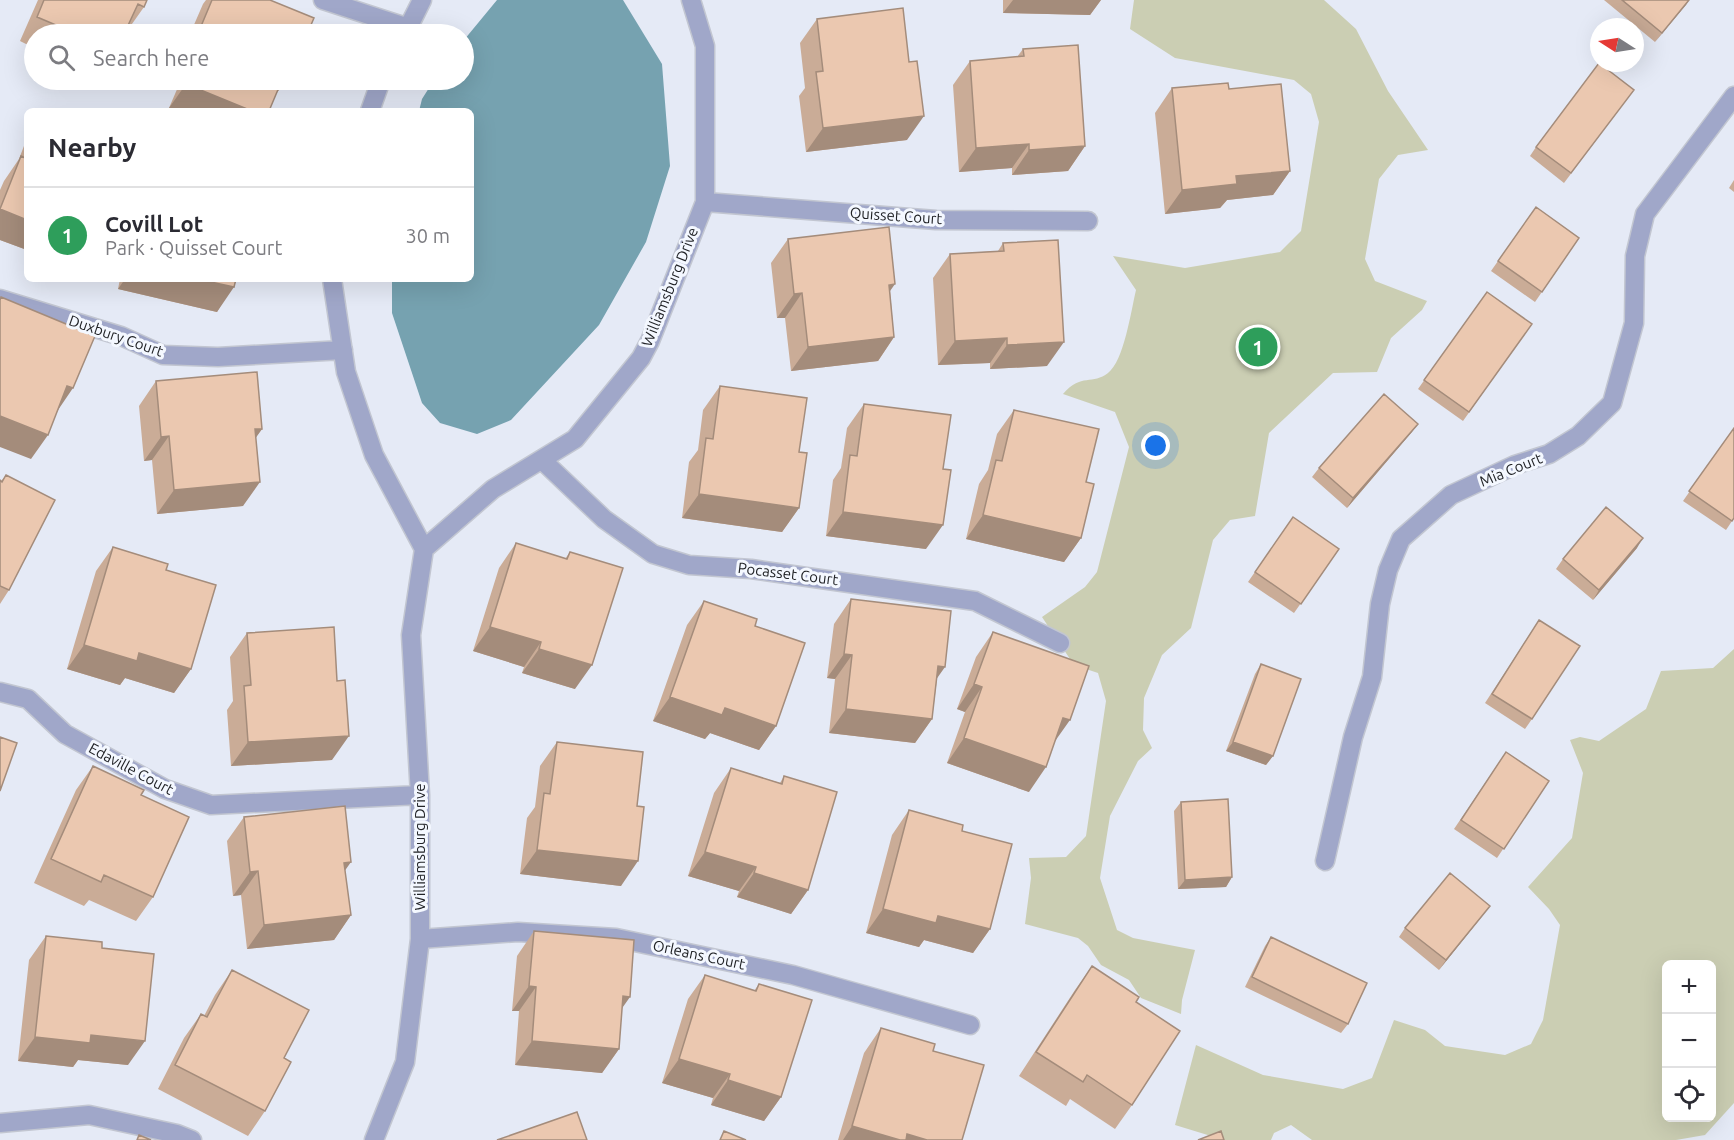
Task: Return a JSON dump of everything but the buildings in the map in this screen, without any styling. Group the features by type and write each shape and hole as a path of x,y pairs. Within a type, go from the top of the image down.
{"street":[{"path":"323,0 388,24"},
{"path":"410,24 422,0"},
{"name":"Williamsburg Drive","path":"374,1140 405,1062 420,939 420,795 411,635 424,549 493,489 575,439 651,341 705,202 705,46 691,0"},
{"path":"371,108 377,90"},
{"name":"Mia Court","path":"1325,861 1353,737 1372,677 1380,604 1388,570 1401,539 1451,495 1515,465 1549,454 1578,436 1612,403 1634,323 1635,256 1645,214 1734,96"},
{"name":"Quisset Court","path":"705,202 936,220 1088,221"},
{"path":"332,282 346,372 374,455 424,549"},
{"name":"Duxbury Court","path":"0,299 121,336 163,355 218,357 342,350"},
{"name":"Pocasset Court","path":"542,460 604,519 653,554 689,565 816,577 975,601 1060,643"},
{"name":"Edaville Court","path":"0,692 28,699 65,734 165,789 211,805 420,795"},
{"name":"Orleans Court","path":"420,939 518,932 616,938 793,975 970,1025"},
{"path":"0,1122 89,1115 177,1134 192,1140"}],"green space":[{"path":"1134,0 1324,0 1356,29 1388,91 1428,150 1398,155 1379,179 1365,259 1375,281 1427,301 1422,310 1391,338 1377,372 1333,373 1269,433 1255,516 1230,520 1213,540 1191,628 1162,655 1144,698 1143,730 1152,748 1138,761 1110,816 1100,878 1117,930 1133,938 1195,950 1182,1000 1181,1014 1141,998 1129,980 1101,965 1088,946 1078,938 1025,924 1031,878 1029,858 1066,857 1086,836 1106,701 1098,673 1074,665 1042,617 1085,587 1097,572 1129,447 1115,412 1063,394 1081,381 1108,373 1114,367 1123,347 1136,290 1113,256 1185,268 1280,252 1301,231 1319,122 1311,94 1294,80 1175,58 1130,29"},
{"path":"1734,649 1734,1103 1705,1135 1676,1140 1312,1140 1291,1125 1274,1133 1271,1140 1224,1140 1175,1125 1196,1045 1263,1075 1343,1089 1372,1078 1394,1020 1425,1030 1445,1046 1505,1055 1531,1044 1543,1020 1560,925 1549,909 1528,887 1572,838 1583,773 1570,740 1580,737 1599,741 1646,709 1661,671 1713,668"}],"water":[{"path":"497,0 623,0 662,64 670,166 646,242 599,325 511,420 477,434 440,423 422,403 392,313 392,282 474,282 474,108 420,108 428,90 474,90 474,28"}],"place":[{"name":"Covill Lot","path":"1258,347"}]}
